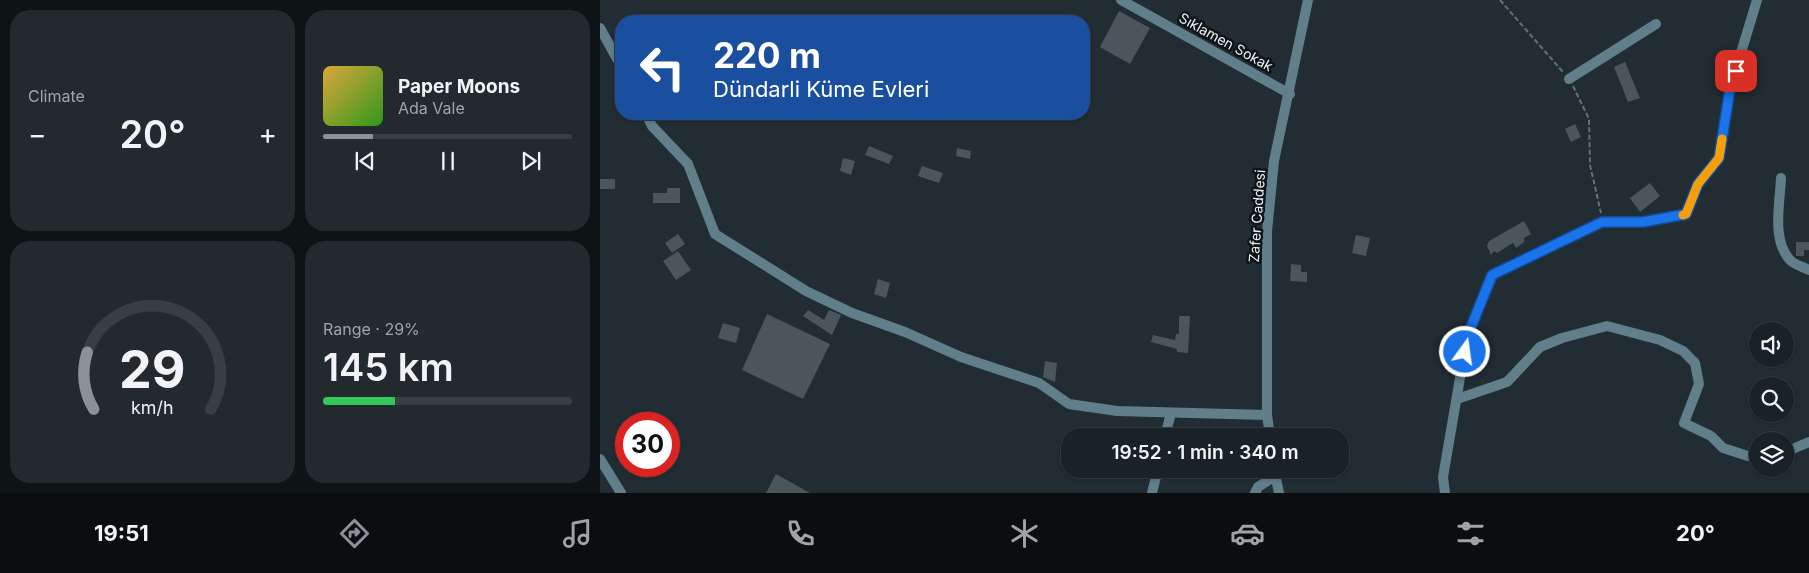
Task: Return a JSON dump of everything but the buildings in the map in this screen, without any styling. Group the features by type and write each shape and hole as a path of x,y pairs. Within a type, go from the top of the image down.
{"street":[{"name":"Sıklamen Sokak","path":"1121,0 1290,94"},
{"name":"Zafer Caddesi","path":"1269,428 1267,415 1267,231 1274,161 1290,94 1308,0"},
{"path":"1445,493 1444,477 1467,337 1492,275 1602,222 1643,222 1686,214 1698,184 1719,158 1730,89 1757,0"},
{"path":"1569,79 1656,24"},
{"path":"600,28 615,55"},
{"path":"649,120 652,126 688,164 714,234 806,291 852,313 905,332 960,357 1039,383 1069,404 1117,411 1267,415"},
{"path":"1781,178 1779,236 1783,252 1791,261 1809,270"},
{"path":"1457,399 1508,382 1540,347 1562,338 1607,326 1660,340 1683,351 1695,363 1699,384 1684,423 1711,436 1723,448 1749,456"},
{"path":"1167,428 1171,413"},
{"path":"1794,448 1809,442"},
{"path":"600,459 621,493"},
{"path":"1152,493 1156,478"},
{"path":"1255,493 1258,487 1268,478"},
{"path":"1276,478 1279,493"}],"path":[{"path":"1500,0 1569,79 1589,119 1590,165 1602,222"}],"slow traffic":[{"path":"1683,215 1686,214 1698,184 1719,158 1722,139"}],"route":[{"path":"1465,352 1467,337 1492,275 1602,222 1643,222 1686,214 1698,184 1719,158 1730,89 1736,71"}]}
